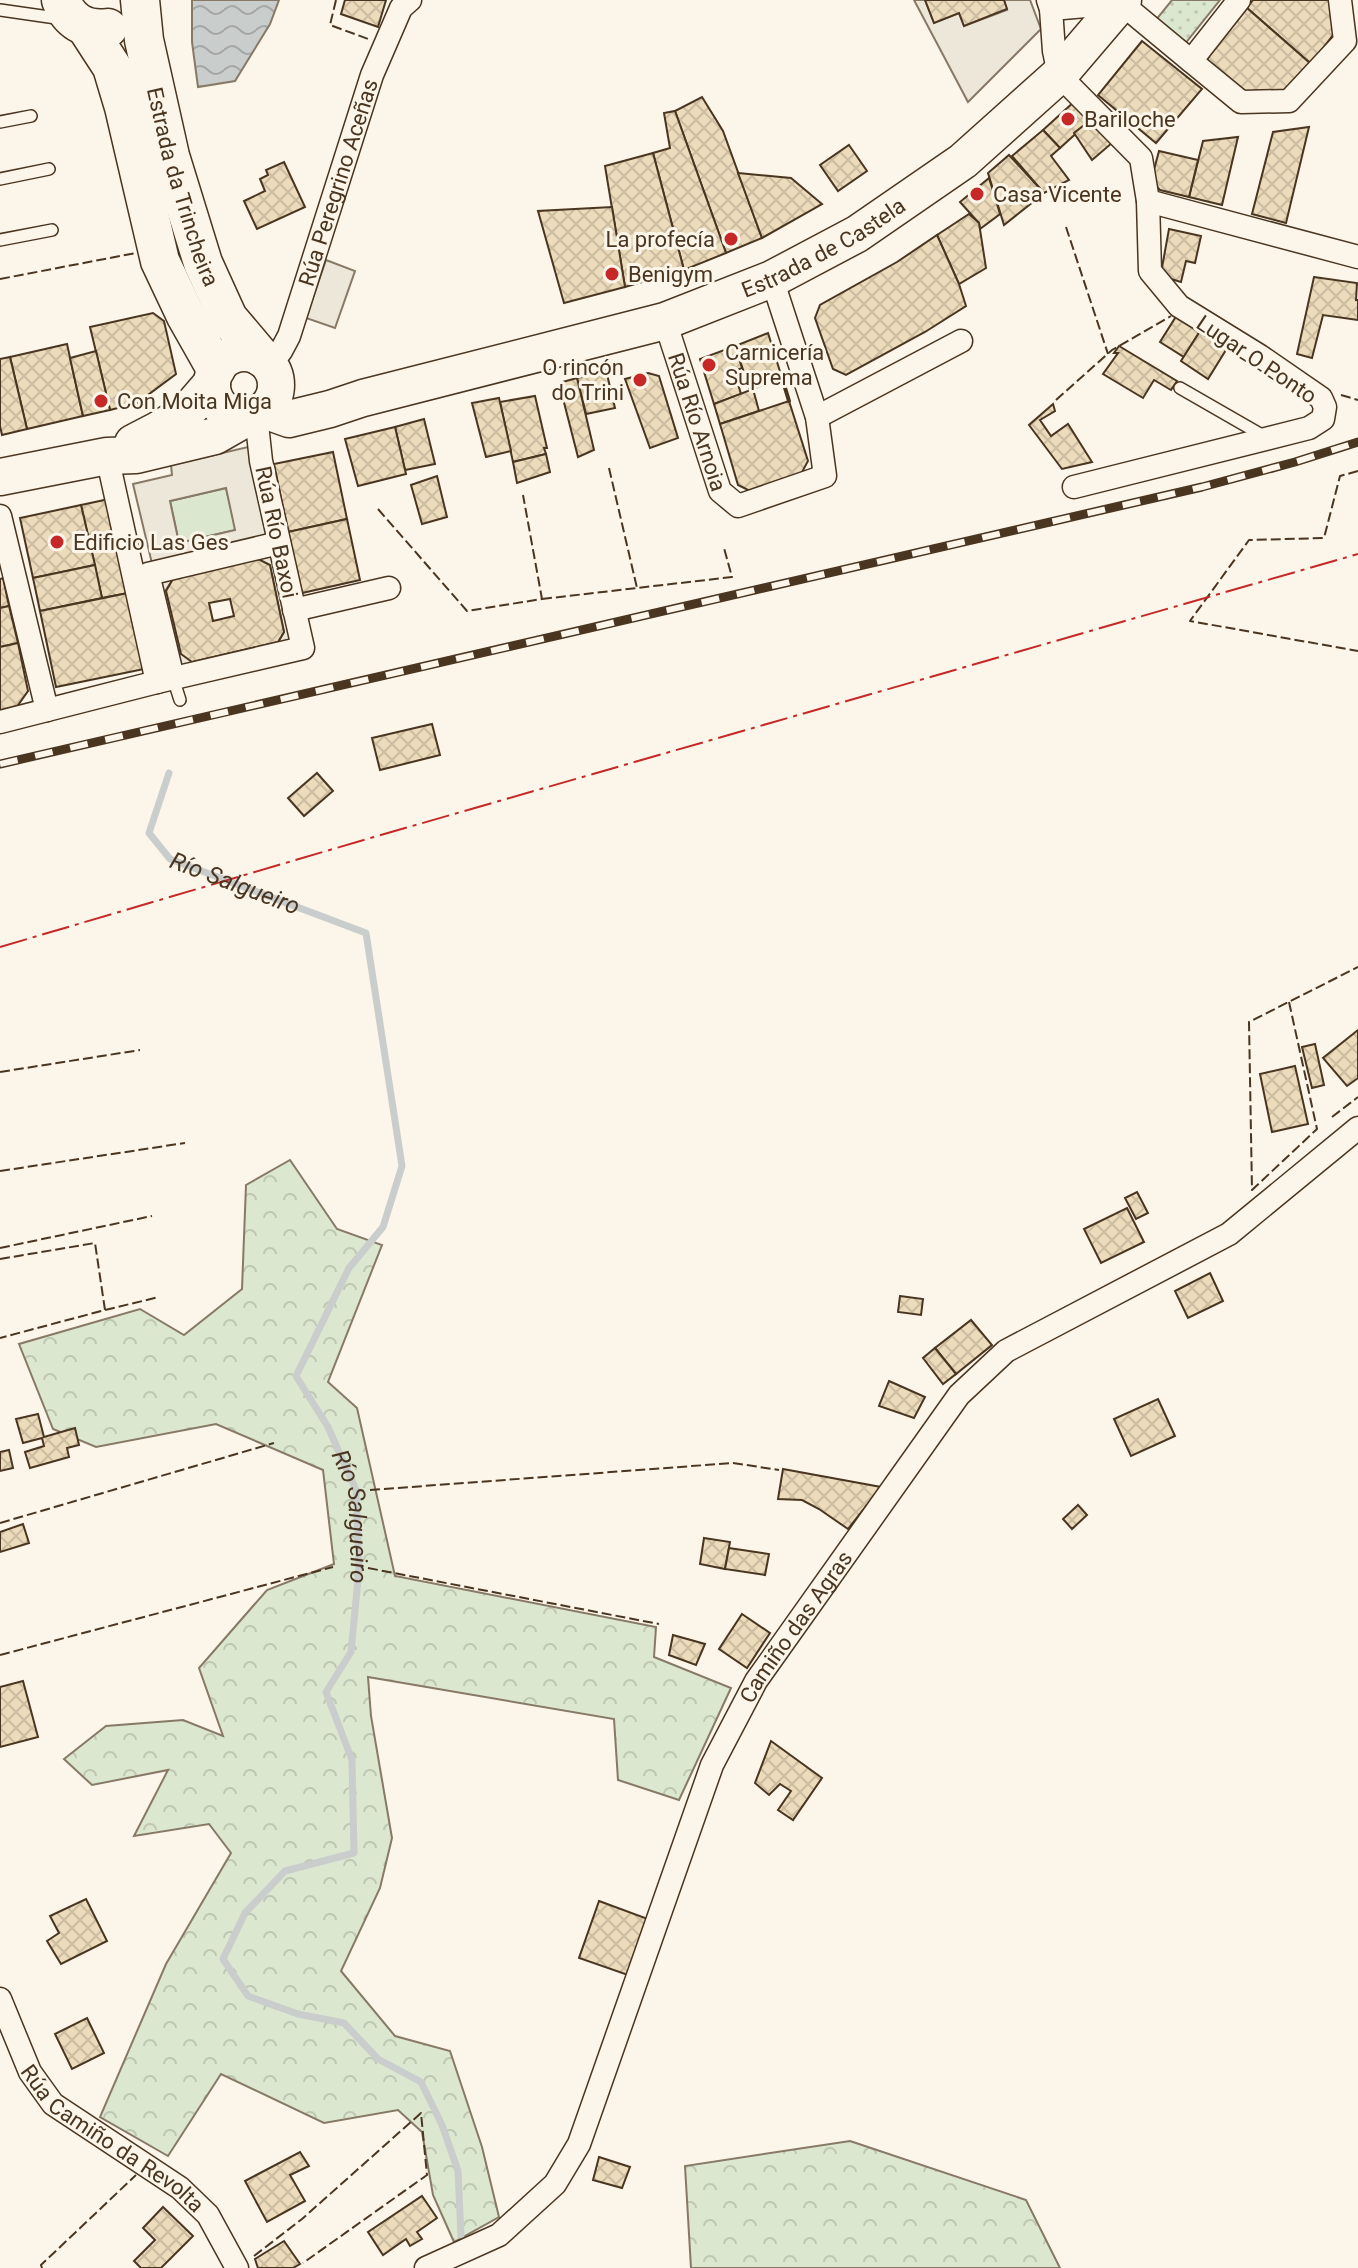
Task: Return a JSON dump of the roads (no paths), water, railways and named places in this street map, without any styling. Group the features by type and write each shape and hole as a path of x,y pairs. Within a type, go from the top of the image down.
{"highway":[{"name":"Estrada da Trincheira","path":"73,16 99,29 112,27 124,21 139,0"},
{"name":"Estrada da Trincheira","path":"139,0 144,40 170,156 203,263 228,318 269,365"},
{"name":"Estrada da Trincheira","path":"73,16 112,67 160,261 214,376"}],"main road":[{"name":"Estrada de Castela","path":"256,414 289,419 330,409 665,321 772,279 857,234 963,161 1059,75 1122,2"},
{"path":"121,455 187,412 223,361 232,355 252,353 325,393 363,398"},
{"path":"0,477 215,436 271,403 277,384 269,365"},
{"path":"214,376 213,394 218,404 236,416 256,414"}],"street":[{"name":"Rúa Peregrino Aceñas","path":"269,365 289,336 372,75 401,8 410,0"},
{"path":"1191,61 1239,0"},
{"path":"1059,75 1049,4 1122,2 1241,102 1289,101 1345,41 1340,0"},
{"name":"Lugar O Ponto","path":"1059,75 1141,158 1148,201 1150,271 1179,306 1321,398 1325,407 1323,419 1309,428 1074,487"},
{"path":"1148,201 1358,257"},
{"name":"Rúa Río Arnoia","path":"665,321 720,491 738,506 825,476 817,417 772,279"},
{"path":"817,417 961,341"},
{"name":"Rúa Río Baxoi","path":"170,687 303,648 261,461 256,414"},
{"path":"121,455 170,687"},
{"path":"121,455 170,687"},
{"path":"0,516 47,710"},
{"path":"148,574 279,543"},
{"path":"294,610 389,588"},
{"path":"0,722 170,687"},
{"name":"Camiño das Agras","path":"426,2268 499,2235 555,2184 579,2144 712,1765 756,1681 959,1395 1006,1351 1229,1234 1358,1128"},
{"name":"Rúa Camiño da Revolta","path":"0,1999 30,2072 53,2104 180,2188 208,2215 237,2268"}],"lane":[{"path":"0,10 73,16"},
{"path":"0,122 31,116"},
{"path":"0,179 49,169"},
{"path":"0,240 52,230"},
{"path":"1180,388 1267,438"}],"water":[{"path":"192,0 279,0 270,24 235,81 198,87 192,42"}],"waterway":[{"name":"Río Salgueiro","path":"169,773 149,833 170,859 366,933 402,1166 383,1227 349,1268 296,1376 328,1427 356,1490 359,1569 351,1652 326,1692 352,1760 354,1853 285,1871 245,1913 223,1959 248,1996 298,2014 344,2023 378,2059 421,2082 442,2125 458,2171 461,2235"}],"railway":[{"path":"0,764 1202,487 1358,442"}],"place":[{"name":"Bariloche","path":"1068,119"},
{"name":"Casa Vicente","path":"977,194"},
{"name":"La profecía","path":"731,239"},
{"name":"Benigym","path":"612,274"},
{"name":"Carnicería Suprema","path":"709,365"},
{"name":"O rincón do Trini","path":"640,380"},
{"name":"Con Moita Miga","path":"101,401"},
{"name":"Edificio Las Ges","path":"57,542"}]}
